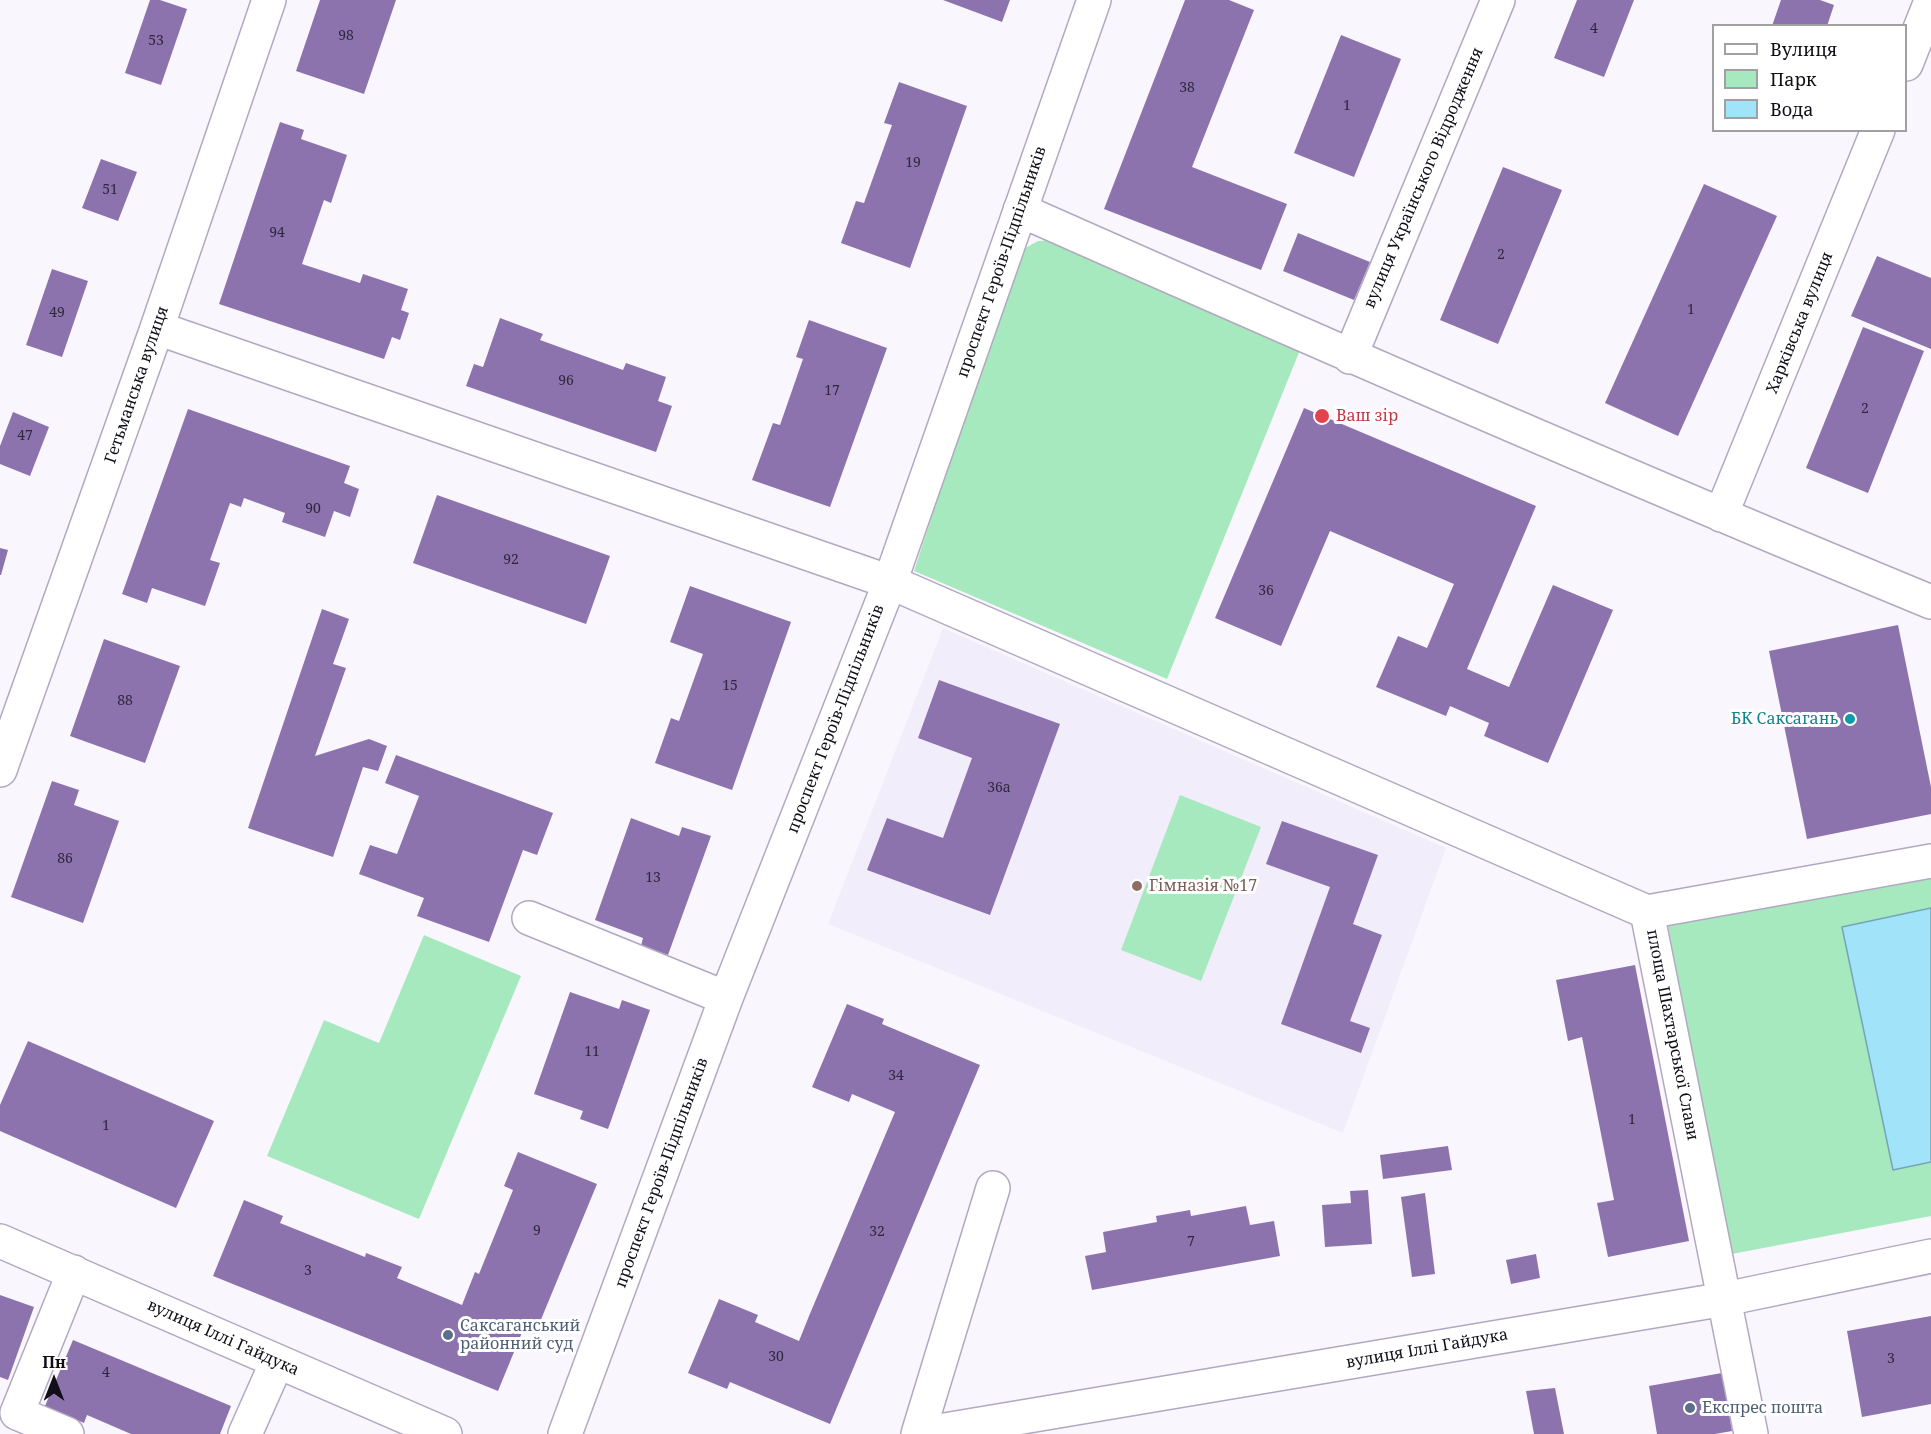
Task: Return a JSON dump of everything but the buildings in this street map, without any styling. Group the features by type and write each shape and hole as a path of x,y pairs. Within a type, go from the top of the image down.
{"street":[{"name":"Гетьманська вулиця","path":"0,770 157,328 269,0"},
{"name":"проспект Героїв-Підпільників","path":"566,1434 726,998 890,582 1094,0"},
{"name":"вулиця Українського Відродження","path":"1350,357 1498,0"},
{"path":"1907,59 1931,2"},
{"name":"Харківська вулиця","path":"1721,515 1877,132"},
{"path":"1020,210 1350,357 1931,602"},
{"path":"157,328 890,582 1647,912"},
{"name":"площа Шахтарської Слави","path":"1751,1434 1647,912 1931,861"},
{"path":"529,918 726,998"},
{"path":"919,1434 993,1188"},
{"name":"вулиця Іллі Гайдука","path":"0,1241 446,1434"},
{"name":"вулиця Іллі Гайдука","path":"919,1434 1725,1299 1931,1256"},
{"path":"67,1434 9,1409 74,1272"},
{"path":"245,1434 277,1362"}],"shaded area":[{"name":"Гімназія №17","path":"943,628 1446,848 1343,1133 828,924"}],"green space":[{"path":"1059,240 1300,350 1167,679 914,571 1018,252 1038,241"},
{"path":"1180,795 1261,827 1201,981 1121,950"},
{"path":"1931,870 1931,1216 1732,1254 1667,921"},
{"path":"424,935 521,976 419,1219 267,1156 324,1020 379,1043"}],"water":[{"path":"1931,908 1931,1162 1893,1170 1842,927"}],"place":[{"name":"Ваш зір","path":"1322,416"},
{"name":"БК Саксагань","path":"1850,719"},
{"name":"Гімназія №17","path":"1137,886"},
{"name":"Саксаганський районний суд","path":"448,1335"},
{"name":"Експрес пошта","path":"1690,1408"}]}
